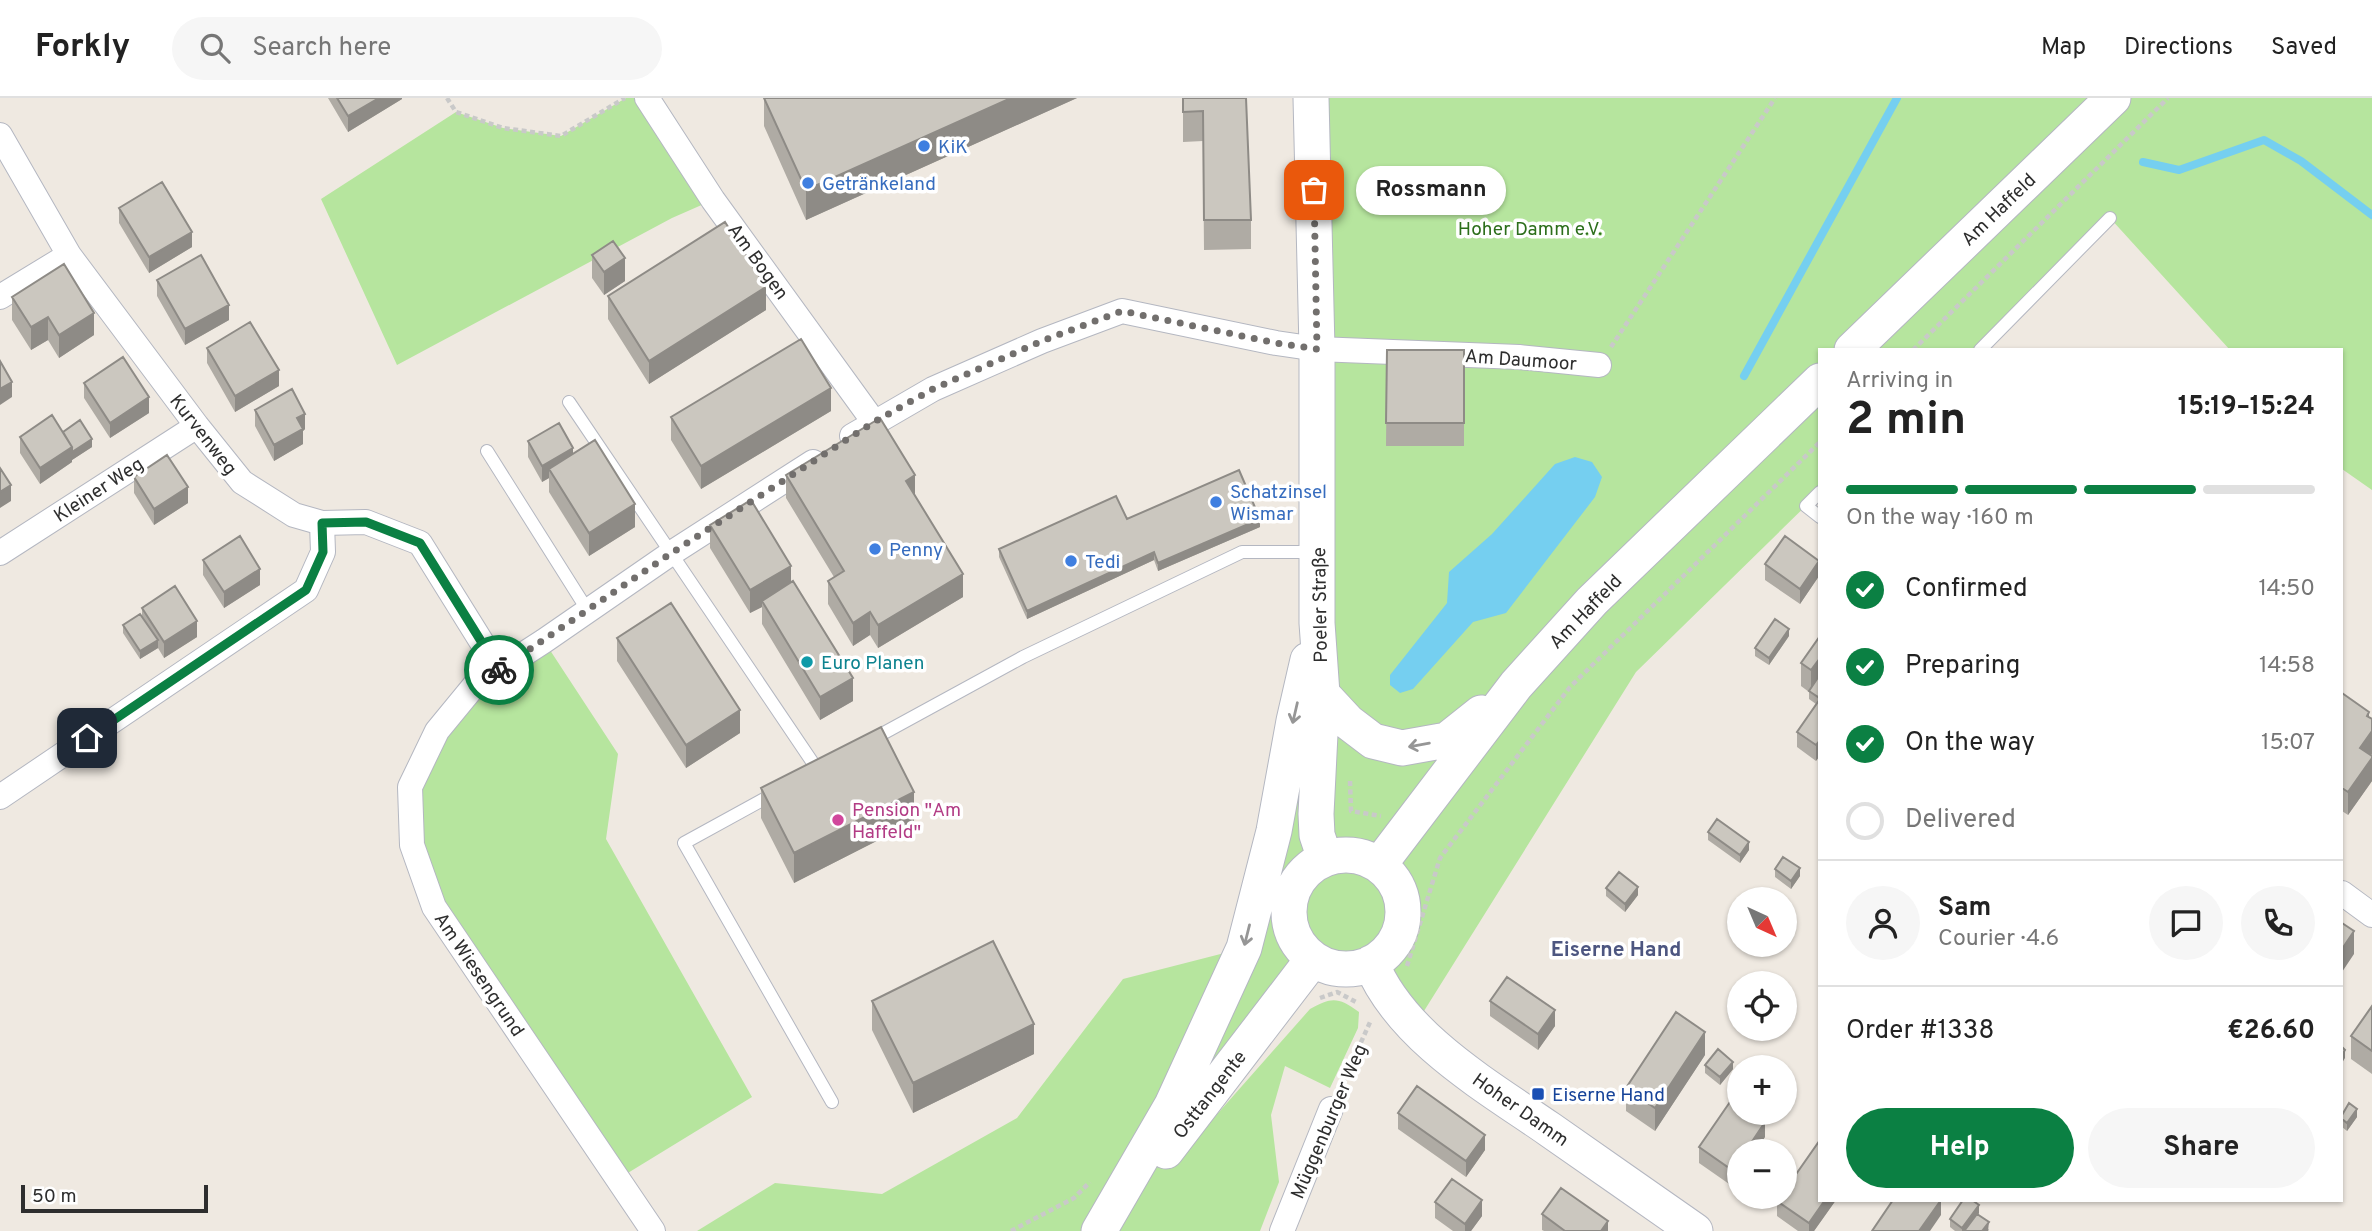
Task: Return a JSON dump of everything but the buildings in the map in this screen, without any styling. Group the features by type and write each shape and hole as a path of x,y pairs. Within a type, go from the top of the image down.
{"main road":[{"name":"Poeler Straße","path":"1311,98 1317,349 1317,623 1322,694 1316,814 1317,835 1325,859"},
{"name":"Am Haffeld","path":"1854,348 2113,98"},
{"name":"Am Haffeld","path":"1379,865 1516,685 1592,601 1818,383"},
{"path":"1099,1231 1172,1105 1244,948 1274,831 1294,721 1317,623"},
{"path":"1322,694 1348,722 1373,741 1402,748 1447,740 1516,685"},
{"path":"1348,854 1366,858 1379,865 1395,882 1402,900 1403,919 1397,937 1387,953 1371,964 1353,969 1335,969 1313,959 1302,950 1292,934 1288,915 1290,897 1298,879 1311,865 1348,854"},
{"name":"Osttangente","path":"1107,1231 1313,959"},
{"name":"Hoher Damm","path":"1371,964 1379,984 1393,1004 1414,1027 1468,1072 1695,1231"}],"street":[{"name":"Am Bogen","path":"647,98 713,200 874,422"},
{"name":"Kurvenweg","path":"0,135 69,255 242,482 294,515 322,523 366,522 420,543 499,670"},
{"path":"0,297 69,255"},
{"name":"Am Wiesengrund","path":"653,1231 434,907 412,845 410,787 437,731 474,686 670,554 874,422 933,389 1042,341 1122,311 1317,349"},
{"name":"Am Daumoor","path":"1317,349 1519,357 1599,365"},
{"name":"Kleiner Weg","path":"0,553 197,426"},
{"path":"0,797 306,590 323,552 322,523"},
{"path":"2343,894 2372,915"},
{"name":"Müggenburger Weg","path":"1282,1231 1331,1109"}],"lane":[{"path":"1982,348 2110,218"},
{"path":"569,402 670,554 823,766 805,776"},
{"path":"486,451 588,611"},
{"path":"1818,494 1806,506 1818,515"},
{"path":"863,744 1023,657 1242,552 1317,552"},
{"path":"781,790 684,843 832,1102"}],"path":[{"path":"447,98 456,112 503,128 561,136 626,98"},
{"path":"1599,365 1775,98"},
{"path":"1915,348 2168,98"},
{"path":"1406,970 1440,858 1570,687 1818,444"},
{"path":"1351,811 1387,817"},
{"path":"1312,1002 1337,992 1365,1007"},
{"name":"Müggenburger Weg","path":"1331,1109 1375,1012"},
{"path":"1012,1231 1074,1198 1088,1186 1095,1175"}],"green space":[{"path":"626,98 647,98 713,200 672,218 397,365 321,199 456,112 503,128 561,136"},
{"name":"Hoher Damm e.V.","path":"1311,98 2372,98 2372,490 2343,470 2343,348 2228,348 2110,218 1982,348 1818,348 1818,494 1636,672 1414,1027 1365,976 1336,976 1310,964 1189,1146 1310,1009 1335,1000 1359,1012 1358,1028 1330,1088 1285,1066 1271,1115 1279,1182 1260,1231 697,1231 775,1183 882,1194 1017,1118 1123,979 1244,948 1317,623"},
{"path":"544,641 618,754 606,839 752,1097 618,1179 434,907 410,787 437,731"}],"water":[{"path":"1575,457 1592,462 1602,477 1595,497 1506,613 1473,622 1413,689 1400,693 1390,685 1390,675 1447,603 1449,572 1492,534 1555,464"}],"waterway":[{"path":"1744,376 1897,98"},
{"path":"2143,162 2179,170 2264,140 2301,161 2372,215"}],"way so far":[{"path":"499,670 670,554 874,422 933,389 1042,341 1122,311 1317,349 1314,190"}],"place":[{"name":"KiK","path":"924,146"},
{"name":"Getränkeland","path":"808,183"},
{"name":"Rossmann","path":"1314,190"},
{"name":"Schatzinsel Wismar","path":"1216,502"},
{"name":"Penny","path":"875,549"},
{"name":"Tedi","path":"1071,561"},
{"name":"Euro Planen","path":"807,662"},
{"name":"Pension \"Am Haffeld\"","path":"838,820"},
{"name":"Eiserne Hand","path":"1538,1094"}],"district":[{"name":"Eiserne Hand","path":"1616,949"}],"route":[{"path":"87,738 306,590 323,552 322,523 366,522 420,543 499,670"}]}
